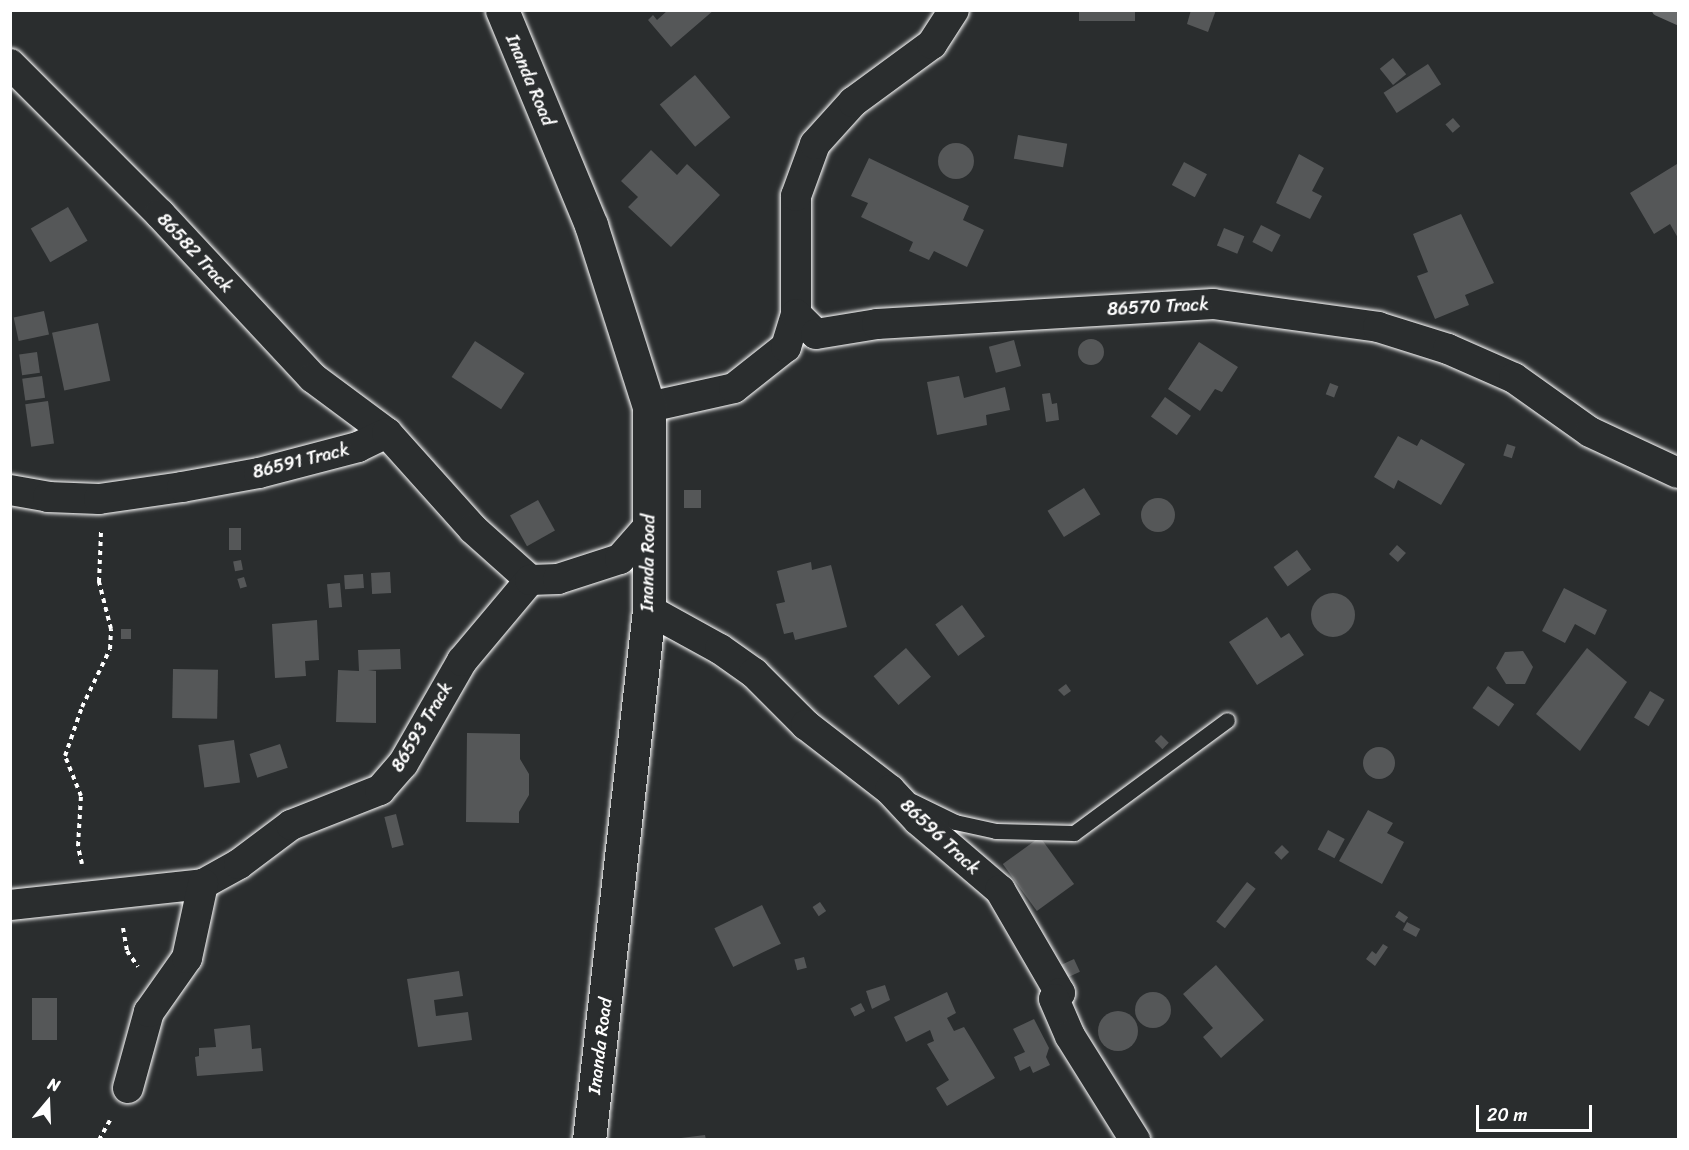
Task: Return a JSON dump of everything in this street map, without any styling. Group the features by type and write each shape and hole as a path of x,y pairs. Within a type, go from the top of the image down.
{"street":[{"name":"Inanda Road","path":"501,10 591,225 649,407 649,610 589,1140"},
{"path":"649,407 734,388 786,346 796,314 796,196 815,144 862,94 932,44 954,10"},
{"name":"86582 Track","path":"10,64 160,214 313,378 387,434"},
{"name":"86570 Track","path":"796,314 816,334 877,324 1213,304 1378,327 1448,349 1514,378 1590,432 1678,473"},
{"path":"387,434 473,529 530,580 558,579 620,559 649,526"},
{"name":"86591 Track","path":"10,490 48,497 99,498 259,473 358,447 387,434"},
{"name":"86593 Track","path":"203,884 239,864 291,825 380,790 403,764 462,661 530,580"},
{"name":"86596 Track","path":"649,610 720,649 754,673 806,725 890,790 918,820 999,890 1060,993 1054,999 1070,1036 1135,1140"},
{"path":"10,905 203,884 187,958 148,1012 128,1088"}],"lane":[{"path":"890,790 955,822 996,831 1074,833 1227,720"}],"path":[{"path":"99,498 99,582 111,629 110,649 82,707 65,756 81,796 78,846 91,897 119,920 127,934 127,951 138,966 138,978"}],"building":[{"path":"668,10 714,10 671,47 648,20 653,15 657,20"},
{"path":"1079,10 1135,10 1135,21 1079,21"},
{"path":"1191,10 1216,10 1208,32 1187,24"},
{"path":"1393,58 1406,74 1393,85 1380,69"},
{"path":"1428,64 1441,84 1397,113 1384,93"},
{"path":"695,75 730,117 695,147 660,105"},
{"path":"1453,118 1460,126 1453,133 1445,125"},
{"path":"1018,135 1067,144 1063,167 1014,159"},
{"path":"956,143 969,148 974,161 969,174 956,179 943,174 938,161 943,148"},
{"path":"651,150 677,175 687,164 720,195 671,247 628,207 638,197 621,181"},
{"path":"1299,154 1324,168 1312,191 1322,196 1310,219 1276,203"},
{"path":"869,158 969,206 963,220 984,230 967,267 934,251 929,260 909,251 913,242 861,217 868,203 851,196"},
{"path":"1184,162 1207,174 1195,197 1172,185"},
{"path":"1677,164 1678,238 1670,224 1654,234 1630,193"},
{"path":"68,207 88,241 50,262 31,228"},
{"path":"1461,214 1494,283 1465,295 1469,305 1435,319 1417,276 1428,272 1413,234"},
{"path":"1261,225 1281,235 1272,252 1252,242"},
{"path":"1224,228 1244,236 1237,254 1217,246"},
{"path":"44,311 49,334 19,341 14,317"},
{"path":"98,323 110,381 64,390 52,333"},
{"path":"1091,339 1100,343 1104,352 1100,361 1091,365 1082,361 1078,352 1082,343"},
{"path":"1014,340 1021,366 996,373 989,347"},
{"path":"475,341 524,373 501,409 452,377"},
{"path":"1199,342 1238,367 1222,392 1215,389 1200,411 1168,389"},
{"path":"37,352 40,373 22,375 19,355"},
{"path":"42,376 45,398 25,401 22,379"},
{"path":"959,376 964,398 1005,387 1010,410 986,415 987,425 937,435 927,382"},
{"path":"1330,383 1338,386 1334,397 1326,394"},
{"path":"1050,393 1052,404 1057,403 1059,420 1046,422 1042,394"},
{"path":"1165,397 1191,416 1177,435 1151,416"},
{"path":"48,401 54,444 31,447 25,404"},
{"path":"1398,436 1417,446 1421,439 1465,464 1441,505 1398,480 1394,489 1374,477"},
{"path":"1507,444 1516,447 1512,458 1503,455"},
{"path":"1084,488 1100,514 1064,537 1048,511"},
{"path":"684,490 701,490 701,508 684,508"},
{"path":"1158,498 1170,503 1175,515 1170,527 1158,532 1146,527 1141,515 1146,503"},
{"path":"538,500 555,531 527,546 510,516"},
{"path":"229,528 241,528 241,550 229,550"},
{"path":"1397,545 1406,553 1398,562 1389,554"},
{"path":"1297,550 1311,569 1288,586 1274,567"},
{"path":"241,560 243,570 235,571 233,562"},
{"path":"811,562 812,570 831,565 847,627 795,640 793,632 784,634 776,604 785,602 777,571"},
{"path":"390,572 391,593 372,594 371,573"},
{"path":"363,574 364,588 345,589 344,575"},
{"path":"244,577 247,587 240,589 237,579"},
{"path":"340,583 342,607 329,608 327,584"},
{"path":"1564,588 1607,610 1595,635 1575,624 1565,643 1542,631"},
{"path":"1333,593 1342,594 1349,599 1354,606 1354,624 1349,631 1342,636 1333,637 1324,636 1317,631 1312,624 1311,615 1312,606 1317,599 1324,594"},
{"path":"962,605 985,637 958,656 935,624"},
{"path":"1267,617 1281,638 1289,633 1304,655 1257,685 1229,642"},
{"path":"317,620 319,660 305,661 306,676 275,678 272,624"},
{"path":"121,629 131,629 131,639 121,639"},
{"path":"906,648 931,677 898,705 874,676"},
{"path":"1587,648 1627,682 1580,751 1536,714"},
{"path":"400,649 401,669 368,670 376,671 376,723 336,722 338,670 359,671 358,650"},
{"path":"1523,651 1533,667 1525,684 1506,684 1496,668 1505,652"},
{"path":"173,669 218,670 217,719 172,718"},
{"path":"1066,684 1071,691 1064,696 1058,690"},
{"path":"1488,686 1514,704 1499,726 1473,708"},
{"path":"1650,691 1665,700 1649,726 1634,718"},
{"path":"467,733 520,734 520,759 529,774 529,795 519,812 519,823 466,822"},
{"path":"1161,735 1169,743 1162,749 1155,741"},
{"path":"234,740 240,783 204,788 198,745"},
{"path":"280,744 288,768 257,778 250,754"},
{"path":"1379,747 1390,752 1395,763 1390,774 1379,779 1368,774 1363,763 1368,752"},
{"path":"1368,810 1393,823 1387,833 1404,842 1382,884 1339,861"},
{"path":"396,814 404,845 392,848 384,817"},
{"path":"1328,830 1345,839 1334,858 1318,849"},
{"path":"1040,837 1074,884 1037,911 1003,864"},
{"path":"1282,845 1289,852 1281,860 1274,853"},
{"path":"1247,882 1256,889 1225,928 1216,921"},
{"path":"820,902 826,911 819,916 813,907"},
{"path":"762,905 781,944 733,967 714,928"},
{"path":"1399,911 1408,917 1404,923 1395,917"},
{"path":"1407,922 1420,929 1416,937 1403,930"},
{"path":"1383,944 1388,947 1375,966 1366,959 1372,951 1376,954"},
{"path":"804,957 807,968 797,970 794,960"},
{"path":"1074,959 1080,972 1066,978 1060,965"},
{"path":"1216,965 1264,1020 1221,1058 1203,1037 1213,1028 1183,994"},
{"path":"459,971 463,996 434,1000 436,1016 468,1012 472,1040 418,1047 407,979"},
{"path":"885,985 890,1000 872,1009 866,991"},
{"path":"947,992 956,1013 947,1018 954,1031 964,1027 995,1078 947,1106 936,1088 949,1080 927,1044 934,1041 930,1030 906,1042 894,1017"},
{"path":"1153,992 1166,997 1171,1010 1166,1023 1153,1028 1140,1023 1135,1010 1140,997"},
{"path":"32,998 57,998 57,1040 32,1040"},
{"path":"861,1003 865,1011 854,1016 850,1008"},
{"path":"1118,1011 1132,1017 1138,1031 1132,1045 1118,1051 1104,1045 1098,1031 1104,1017"},
{"path":"1034,1019 1049,1048 1046,1057 1050,1065 1033,1073 1030,1066 1020,1071 1014,1057 1025,1052 1013,1029"},
{"path":"250,1025 252,1049 261,1048 263,1071 197,1076 195,1057 199,1056 199,1048 216,1047 214,1029"},
{"path":"705,1135 706,1140 681,1140 681,1138"}],"waterway":[{"path":"1658,10 1678,19"}]}
